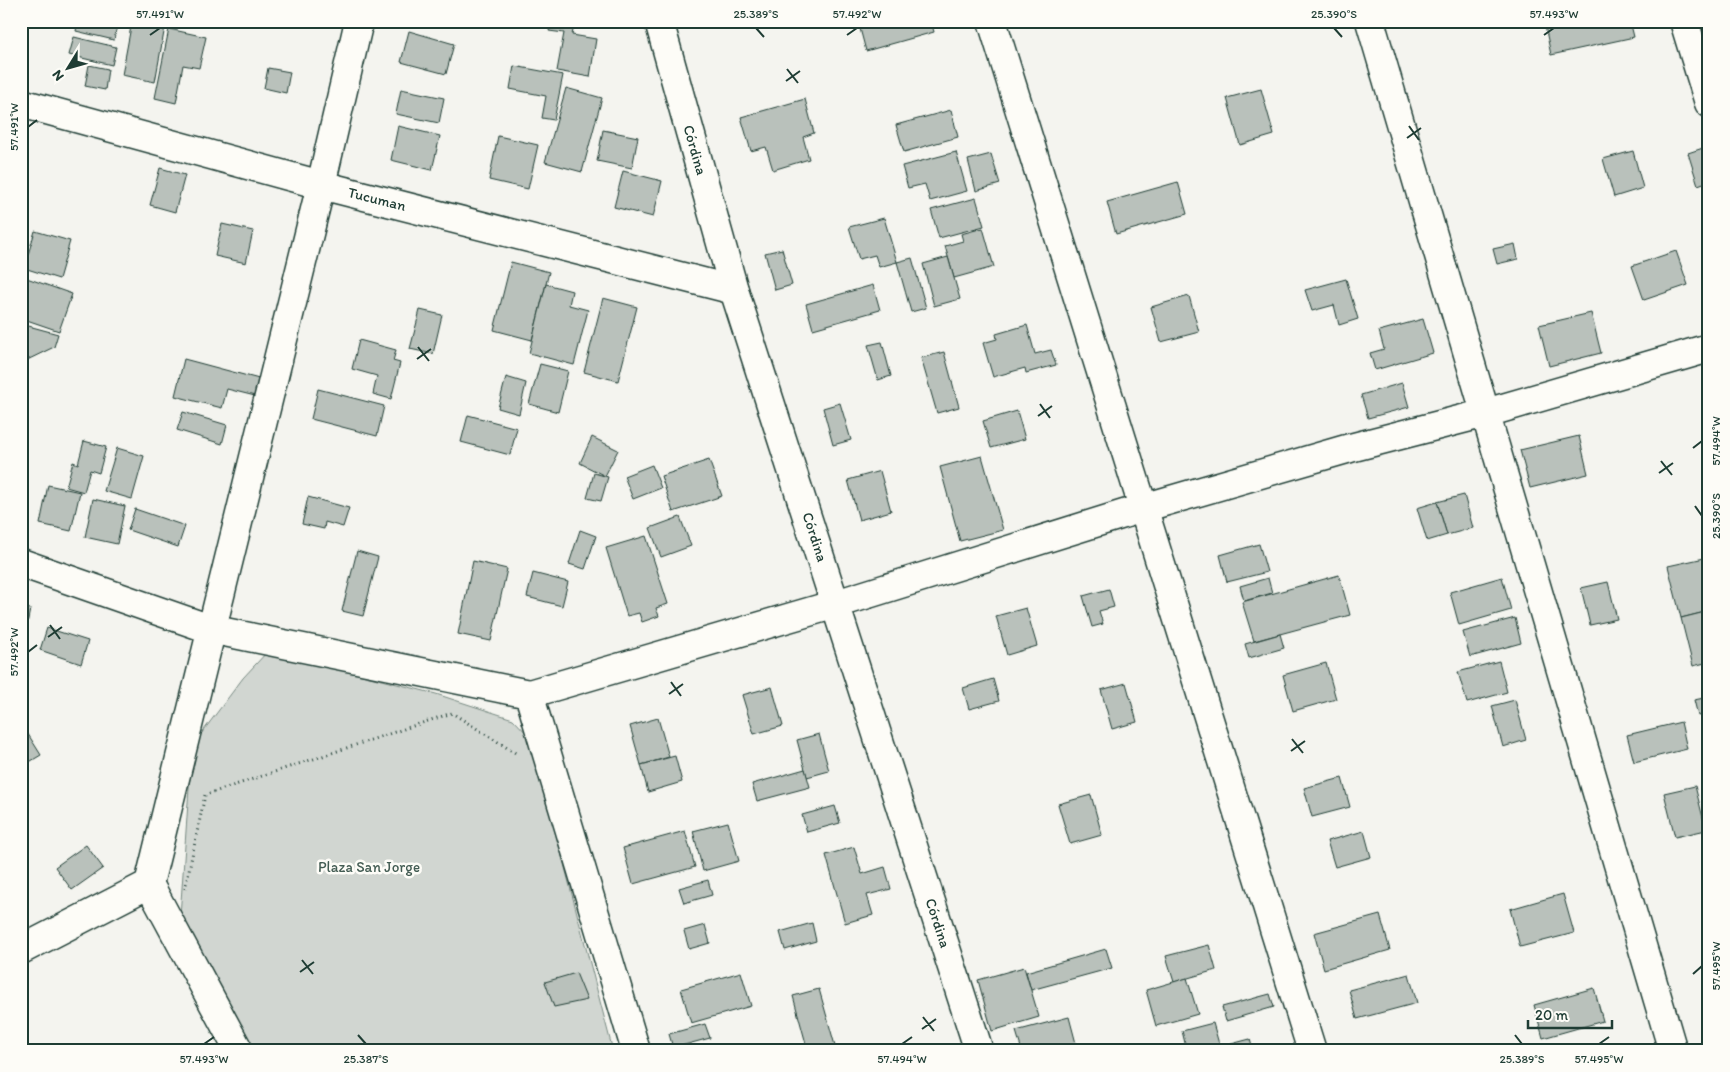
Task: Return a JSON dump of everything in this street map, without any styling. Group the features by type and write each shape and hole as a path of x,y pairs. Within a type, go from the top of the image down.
{"street":[{"path":"239,1051 148,884 359,21"},
{"name":"Córdina","path":"659,21 734,290 979,1051"},
{"path":"992,21 1312,1051"},
{"path":"1370,21 1673,1051"},
{"path":"1684,21 1709,103"},
{"name":"Tucuman","path":"21,103 320,185 734,290"},
{"path":"21,563 210,629 529,694 836,604 1143,508 1350,448 1486,413 1709,348"},
{"path":"529,694 636,1051"},
{"path":"21,950 148,884"}],"path":[{"path":"186,895 184,886 205,795 452,713 519,755"}],"green space":[{"name":"Plaza San Jorge","path":"268,651 436,694 513,719 531,738 613,1051 255,1051 180,916 192,746 243,678"}],"building":[{"path":"78,21 118,21 114,40 76,31"},
{"path":"132,21 166,21 155,82 122,75"},
{"path":"442,21 456,21 456,25"},
{"path":"551,21 575,21 572,35 596,39 590,77 557,71 564,33 549,31"},
{"path":"858,21 931,21 934,32 866,51"},
{"path":"1544,21 1630,21 1634,37 1551,55"},
{"path":"169,29 206,37 199,68 183,65 176,103 155,98"},
{"path":"409,31 454,44 446,74 401,62"},
{"path":"74,37 116,47 112,65 69,55"},
{"path":"89,65 108,69 105,90 85,86"},
{"path":"514,66 563,75 554,120 542,118 546,96 510,89"},
{"path":"268,68 290,72 286,93 264,88"},
{"path":"566,88 602,98 582,172 545,162"},
{"path":"401,89 444,98 439,123 396,114"},
{"path":"1261,89 1274,135 1240,145 1227,98"},
{"path":"805,99 814,133 803,137 809,159 773,170 766,147 751,151 741,117"},
{"path":"951,110 958,137 904,152 896,125"},
{"path":"398,126 440,136 432,170 391,160"},
{"path":"603,130 638,137 632,168 597,161"},
{"path":"498,136 538,145 528,189 489,180"},
{"path":"1709,146 1709,181 1698,185 1688,153"},
{"path":"1633,151 1643,188 1614,197 1603,159"},
{"path":"956,152 967,191 930,201 925,184 908,188 902,166"},
{"path":"991,154 1000,184 976,191 968,160"},
{"path":"160,168 185,175 175,212 150,205"},
{"path":"623,171 662,181 653,217 614,207"},
{"path":"1178,182 1187,214 1116,234 1107,202"},
{"path":"976,198 984,226 939,238 931,210"},
{"path":"884,218 897,262 879,267 875,255 859,259 849,227"},
{"path":"222,224 253,231 246,263 215,256"},
{"path":"983,228 994,267 954,278 945,246 963,241 961,234"},
{"path":"35,231 70,241 59,279 24,268"},
{"path":"1515,244 1518,259 1497,264 1493,249"},
{"path":"782,249 792,285 775,290 765,253"},
{"path":"1676,251 1688,285 1644,300 1632,266"},
{"path":"948,257 960,299 934,306 923,264"},
{"path":"912,258 926,308 911,312 897,262"},
{"path":"511,262 549,272 532,340 494,330"},
{"path":"21,276 72,294 59,331 21,318"},
{"path":"1346,279 1358,319 1339,325 1334,305 1312,311 1305,290"},
{"path":"546,284 572,291 569,305 588,310 574,365 529,353"},
{"path":"873,285 880,310 813,329 806,304"},
{"path":"1189,296 1199,332 1161,342 1151,307"},
{"path":"603,298 637,307 618,381 584,372"},
{"path":"420,310 442,315 433,354 410,349"},
{"path":"1591,313 1601,353 1549,366 1539,325"},
{"path":"1423,319 1433,353 1375,370 1370,353 1384,349 1379,331"},
{"path":"21,324 58,334 54,347 21,363"},
{"path":"1027,325 1035,354 1051,350 1056,365 1026,373 1025,368 993,377 983,343 997,339 996,334"},
{"path":"359,340 396,350 393,361 400,363 391,399 373,394 377,376 352,369"},
{"path":"882,342 891,376 878,380 868,345"},
{"path":"944,352 959,407 937,413 921,358"},
{"path":"184,359 259,379 255,396 227,389 222,408 175,396"},
{"path":"540,364 568,371 558,412 529,404"},
{"path":"506,377 526,383 519,414 498,408"},
{"path":"21,382 26,383 21,405"},
{"path":"1402,383 1409,407 1368,418 1361,395"},
{"path":"318,389 384,406 377,436 311,419"},
{"path":"840,403 851,440 833,445 823,408"},
{"path":"1017,411 1025,439 991,448 983,421"},
{"path":"183,412 227,425 222,444 177,430"},
{"path":"468,415 517,428 510,455 461,442"},
{"path":"1579,436 1588,474 1530,488 1520,450"},
{"path":"592,437 618,450 605,476 580,463"},
{"path":"84,441 106,447 99,473 90,470 84,492 66,487 73,462 78,464"},
{"path":"117,448 144,456 132,499 104,491"},
{"path":"982,456 1003,530 960,541 940,467"},
{"path":"709,460 722,496 673,512 661,476"},
{"path":"652,465 661,488 633,499 624,476"},
{"path":"880,471 891,511 859,520 848,480"},
{"path":"594,473 608,477 601,501 587,498"},
{"path":"48,485 80,492 71,531 40,524"},
{"path":"1464,495 1473,528 1447,535 1437,502"},
{"path":"308,497 349,508 343,527 325,522 324,529 302,524"},
{"path":"93,499 125,506 117,544 85,537"},
{"path":"1437,502 1447,535 1427,541 1417,508"},
{"path":"135,509 185,526 178,547 128,530"},
{"path":"680,517 691,546 661,557 650,528"},
{"path":"580,530 596,536 585,569 569,564"},
{"path":"646,536 668,604 656,608 659,616 642,622 639,613 627,616 606,548"},
{"path":"1259,544 1267,572 1227,582 1220,555"},
{"path":"357,551 378,557 363,616 342,611"},
{"path":"1709,557 1709,611 1681,618 1668,566"},
{"path":"473,561 507,569 491,641 458,634"},
{"path":"533,573 568,582 562,606 527,597"},
{"path":"1339,575 1350,615 1254,641 1242,602"},
{"path":"1502,577 1511,610 1459,625 1450,592"},
{"path":"1268,578 1272,593 1244,601 1240,586"},
{"path":"1608,582 1617,619 1590,625 1581,588"},
{"path":"1109,589 1114,607 1099,611 1103,624 1092,627 1083,596"},
{"path":"21,607 30,609 22,651 21,651"},
{"path":"1026,608 1037,646 1007,655 996,616"},
{"path":"1705,612 1709,625 1709,662 1693,666 1681,618"},
{"path":"1515,618 1521,643 1470,657 1463,632"},
{"path":"47,628 88,641 81,664 40,650"},
{"path":"1280,634 1284,648 1249,658 1245,644"},
{"path":"1499,661 1507,692 1467,703 1458,672"},
{"path":"1326,663 1336,699 1293,711 1283,675"},
{"path":"993,679 999,701 969,709 963,688"},
{"path":"1126,683 1137,722 1112,729 1101,690"},
{"path":"772,687 783,726 754,734 742,695"},
{"path":"1709,697 1709,714 1698,716 1694,700"},
{"path":"1515,700 1526,740 1503,747 1492,706"},
{"path":"658,718 669,757 641,765 630,726"},
{"path":"1681,722 1687,749 1634,762 1627,735"},
{"path":"26,731 41,755 21,767 21,734"},
{"path":"819,734 829,771 807,777 797,740"},
{"path":"675,756 682,782 648,792 641,765"},
{"path":"805,769 810,787 757,801 752,784"},
{"path":"1342,778 1350,807 1312,817 1304,788"},
{"path":"1695,786 1706,830 1675,837 1664,793"},
{"path":"1091,795 1102,835 1070,844 1058,804"},
{"path":"835,806 840,823 807,832 802,815"},
{"path":"728,822 739,861 703,871 693,831"},
{"path":"685,831 695,867 633,884 623,848"},
{"path":"1364,831 1371,857 1335,867 1327,841"},
{"path":"86,845 103,868 72,890 55,867"},
{"path":"854,847 862,874 885,867 891,889 867,895 873,915 845,923 826,855"},
{"path":"708,880 712,895 684,903 679,888"},
{"path":"1563,894 1574,933 1520,947 1510,909"},
{"path":"1380,915 1390,950 1324,969 1314,933"},
{"path":"812,923 816,941 785,950 780,932"},
{"path":"705,925 710,943 689,949 684,931"},
{"path":"1209,945 1216,970 1174,982 1166,956"},
{"path":"1106,949 1112,968 1031,990 1026,972"},
{"path":"1024,967 1039,1017 992,1031 978,980"},
{"path":"741,972 751,1006 691,1023 681,989"},
{"path":"576,973 587,1000 554,1007 545,982"},
{"path":"1409,974 1417,1003 1357,1019 1349,990"},
{"path":"1187,978 1198,1014 1156,1026 1146,990"},
{"path":"1594,988 1603,1021 1543,1038 1534,1005"},
{"path":"819,989 836,1049 831,1051 808,1051 793,996"},
{"path":"1270,994 1274,1007 1226,1021 1222,1007"},
{"path":"1069,1017 1078,1051 1022,1051 1016,1031"},
{"path":"1213,1023 1221,1051 1187,1051 1182,1031"},
{"path":"705,1024 710,1038 673,1048 669,1034"},
{"path":"1250,1039 1253,1051 1221,1051 1220,1047"},
{"path":"847,1046 849,1051 831,1051 836,1049"}]}
